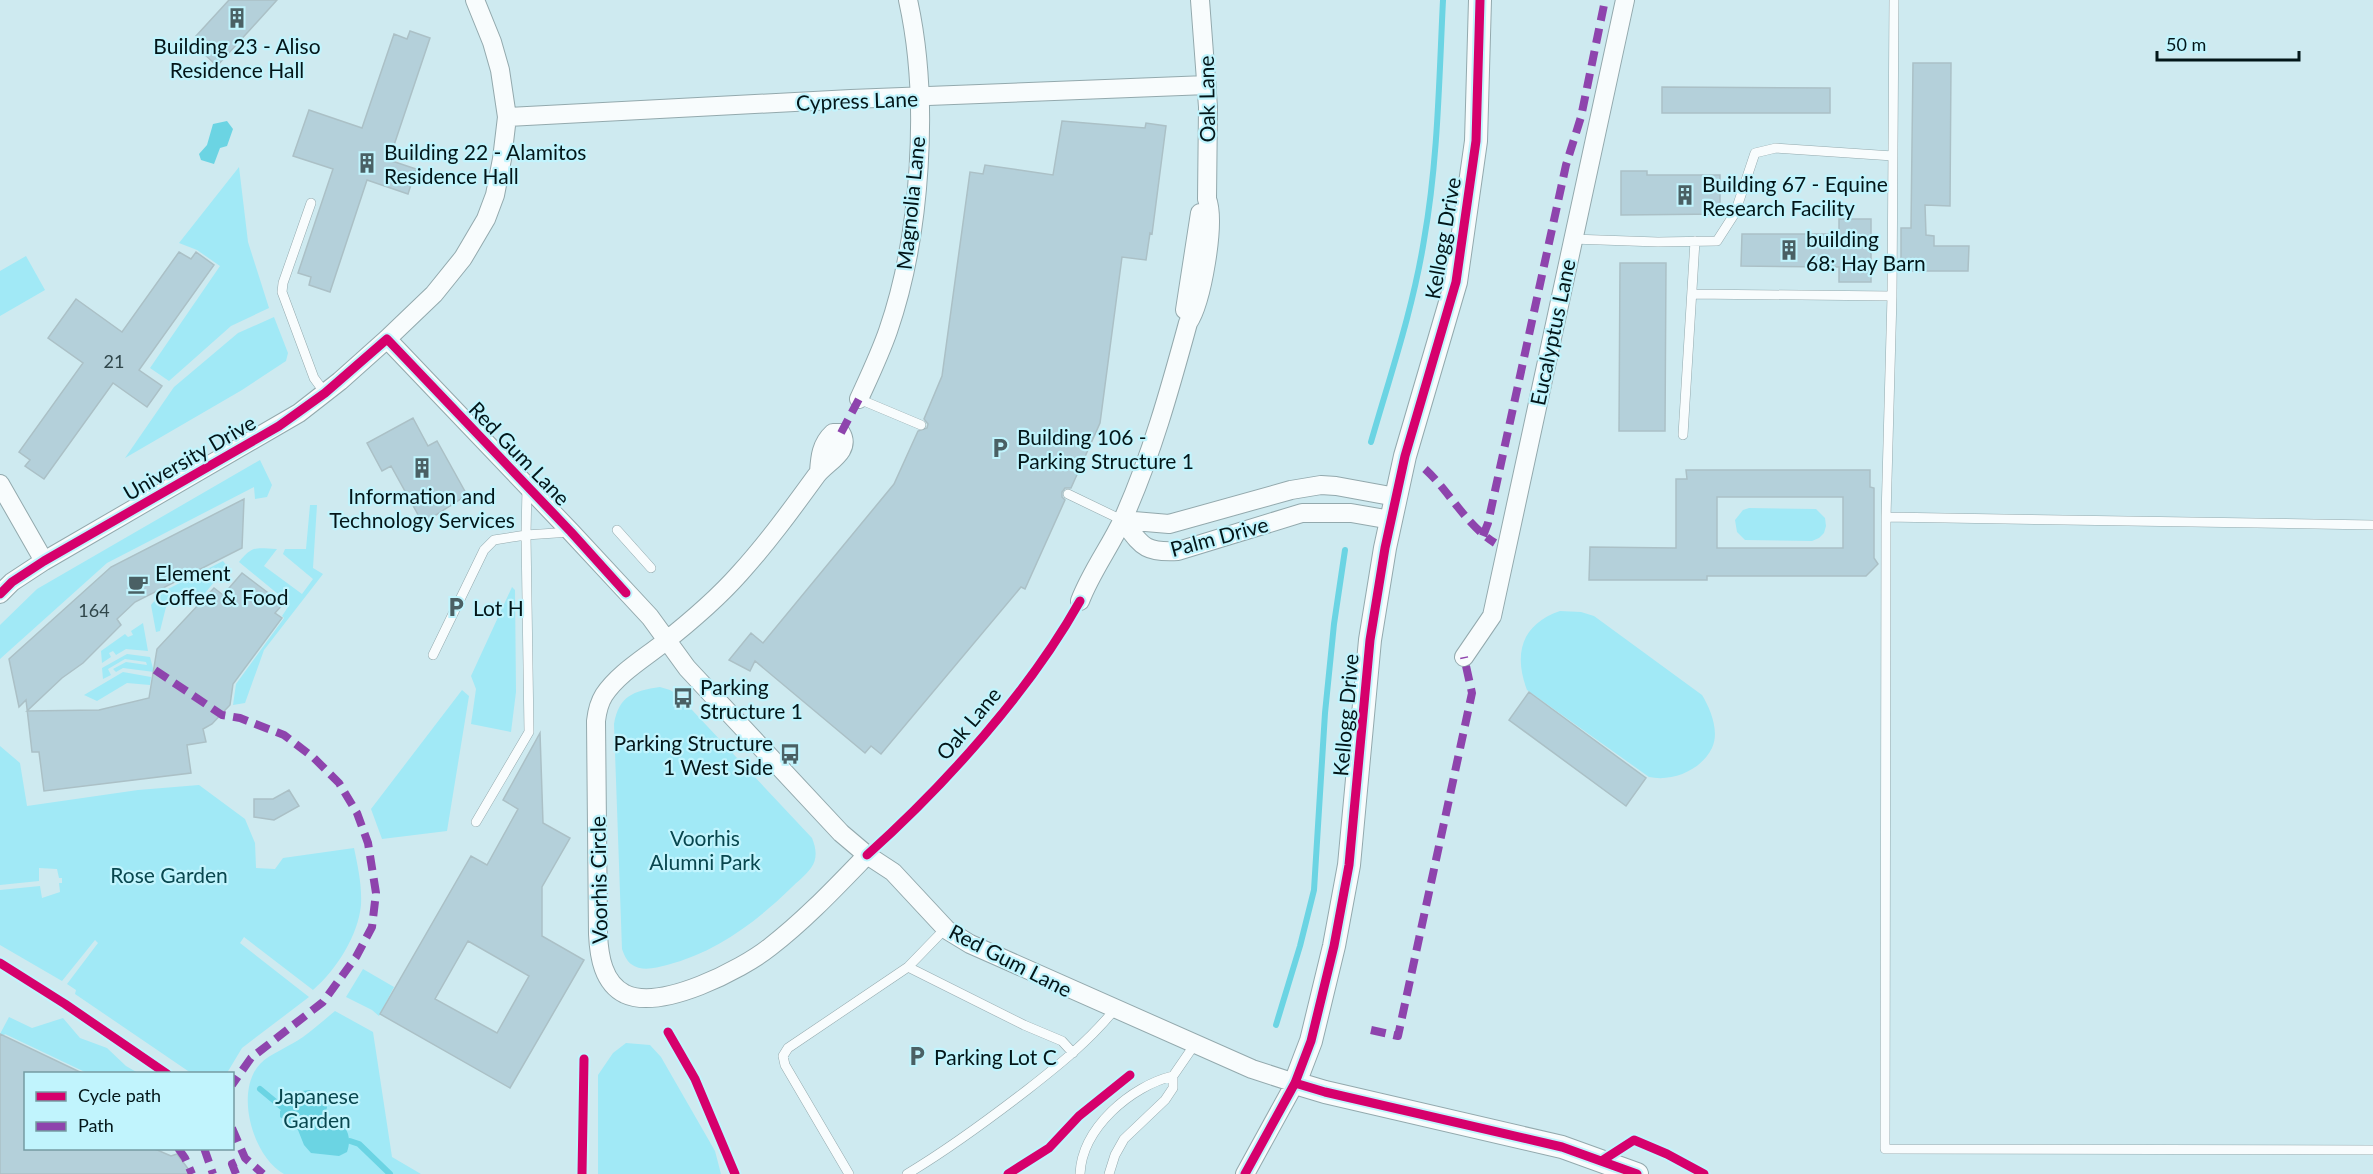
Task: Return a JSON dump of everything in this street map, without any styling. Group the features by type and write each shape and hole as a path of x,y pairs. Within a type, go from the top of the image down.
{"street":[{"name":"University Drive","path":"0,594 12,582 44,561 279,426 325,393 387,339 434,294 456,267 486,219 495,195 507,117 500,70 492,42 475,0"},
{"name":"Magnolia Lane","path":"859,399 888,331 906,261 917,180 920,98 909,0"},
{"name":"Oak Lane","path":"1080,601 1122,520 1166,403 1188,323 1185,308 1191,261 1200,211 1207,199 1207,85 1200,0"},
{"name":"Kellogg Drive","path":"1295,1083 1311,1041 1334,946 1349,866 1370,640 1391,520 1405,456 1456,282 1476,141 1480,0"},
{"name":"Eucalyptus Lane","path":"1464,657 1492,616 1625,0"},
{"name":"Cypress Lane","path":"507,117 851,99 1207,85"},
{"name":"Red Gum Lane","path":"387,339 572,532 650,617 687,668 841,833 867,855 893,872 947,930 1000,958 1115,1010 1252,1069 1295,1083"},
{"path":"667,640 692,620 740,574 786,519 819,472"},
{"path":"0,484 44,561"},
{"name":"Palm Drive","path":"1122,520 1169,524 1291,490 1321,486 1336,486 1396,497"},
{"name":"Palm Drive","path":"1122,520 1143,547 1161,552 1178,551 1302,513 1351,513 1391,520"},
{"name":"Voorhis Circle","path":"667,640 610,687 598,708 596,721 599,952 605,972 618,989 639,997 663,996 727,975 769,948 815,907 867,855"},
{"path":"1245,1174 1295,1083 1562,1147 1637,1174"}],"lane":[{"path":"1894,0 1892,296 1886,517 1885,1149 2373,1150"},
{"path":"1572,239 1658,242 1717,241 1735,213 1755,153 1776,147 1893,156"},
{"path":"311,203 283,283 282,292 314,378 325,393"},
{"path":"1683,435 1695,242"},
{"path":"1692,294 1892,296"},
{"path":"859,399 921,425"},
{"path":"476,822 529,732 525,535 527,487"},
{"path":"1068,494 1122,520"},
{"path":"1886,517 2373,525"},
{"path":"617,530 651,568"},
{"path":"433,655 484,550 494,540 525,535 572,532"},
{"path":"849,1174 785,1065 783,1056 788,1048 908,967 940,934 947,930"},
{"path":"908,967 1024,1025 1062,1041 1073,1053"},
{"path":"907,1174 992,1117 1073,1053 1115,1010"},
{"path":"1109,1174 1110,1166 1124,1139 1165,1100 1173,1088 1173,1076 1195,1044"},
{"path":"1080,1174 1084,1152 1096,1129 1118,1107 1140,1090 1161,1079 1173,1076"}],"green space":[{"path":"239,167 248,242 269,308 231,326 169,381 150,368 220,266 197,250 179,243"},
{"path":"26,256 45,290 0,316 0,271"},
{"path":"274,317 288,353 286,361 242,390 125,458 174,387 238,333"},
{"path":"260,460 272,485 267,497 255,499 254,487 107,563 0,659 0,625 37,589"},
{"path":"310,505 317,505 313,568 323,574 264,650 245,703 233,705 236,684 284,618 282,616 290,604 239,562 252,550 277,549 264,566 302,594 313,579 283,554 285,549 306,549"},
{"path":"1749,508 1816,509 1825,518 1826,526 1824,533 1812,541 1745,540 1737,532 1735,520 1743,510"},
{"path":"223,561 227,566 202,597 181,595 166,607 160,631 156,632 151,605 162,592"},
{"path":"512,587 515,590 516,692 511,732 471,724 476,689 471,676"},
{"path":"1560,611 1581,612 1594,616 1702,695 1711,713 1715,734 1712,748 1701,763 1677,776 1649,777 1527,690 1521,664 1524,642 1529,632 1537,624"},
{"path":"143,623 148,651 126,649 116,655 113,651 109,653 111,657 102,663 101,651 125,634 128,637 133,635 131,631"},
{"path":"127,654 150,657 154,672 123,668 116,672 113,669 126,662 147,665 146,662 125,659 108,669 111,675 103,679 102,668"},
{"path":"123,672 151,677 150,685 127,683 97,701 84,695"},
{"name":"Voorhis Alumni Park","path":"660,687 678,695 812,838 815,857 811,868 804,876 763,913 734,935 685,959 644,969 631,964 622,949 614,724 620,707 629,696"},
{"path":"462,690 469,696 447,831 382,839 371,809"},
{"name":"Rose Garden","path":"0,746 20,763 27,806 138,790 199,785 245,819 255,843 256,868 275,869 283,858 354,848 361,905 351,940 330,973 313,990 244,937 240,943 309,997 242,1048 228,1072 190,1072 75,994 76,990 67,984 98,943 95,940 62,981 0,945 0,890 40,886 42,898 60,892 59,883 62,883 62,878 59,878 57,869 39,868 39,881 0,885"},
{"path":"363,969 394,987 379,1016 346,997"},
{"name":"Japanese Garden","path":"335,1011 373,1032 392,1157 421,1174 284,1174 273,1166 256,1139 248,1107 248,1091 252,1076 264,1060 303,1037"},
{"path":"9,1017 32,1028 63,1018 80,1038 107,1048 126,1066 136,1072 85,1072 5,1034 0,1040 0,1034"},
{"path":"626,1043 650,1045 661,1057 715,1151 721,1174 598,1174 598,1075 613,1053"}],"shaded area":[{"path":"227,121 233,129 227,146 220,148 214,164 201,160 199,154 207,145 213,124"},
{"path":"310,1090 324,1098 327,1107 325,1117 331,1123 337,1123 345,1128 349,1136 347,1152 339,1156 311,1153 304,1145 298,1130 280,1117 280,1111 302,1091"}],"building":[{"name":"Building 23 - Aliso Residence Hall","path":"229,0 277,0 217,66 201,51 206,45 196,36"},
{"name":"Building 22 - Alamitos Residence Hall","path":"410,31 430,38 389,160 416,169 408,194 367,180 330,292 309,285 311,277 298,273 333,169 293,156 309,110 362,128 394,34 407,39"},
{"path":"1913,63 1951,63 1950,206 1925,205 1926,235 1934,236 1934,246 1969,246 1968,271 1901,271 1901,228 1911,228"},
{"path":"1662,87 1830,88 1830,113 1662,113"},
{"name":"Building 106 - Parking Structure 1","path":"1062,121 1145,128 1146,123 1166,126 1152,234 1150,233 1146,260 1122,257 1100,423 1071,488 1065,488 1062,492 1065,500 1025,589 1021,587 881,754 871,746 865,753 755,661 750,671 729,660 751,633 763,643 894,484 918,431 927,428 928,424 924,419 942,376 970,172 983,174 985,165 1053,175"},
{"name":"Building 67 - Equine Research Facility","path":"1621,171 1647,171 1647,175 1720,175 1720,214 1621,215"},
{"path":"1839,219 1871,219 1871,282 1839,282 1839,267 1741,266 1742,234 1839,234"},
{"path":"179,252 191,259 196,252 214,265 139,370 162,386 147,407 113,383 44,479 25,466 30,460 19,452 83,363 48,338 76,299 122,332"},
{"path":"1620,263 1666,263 1665,431 1619,431"},
{"name":"Information and Technology Services","path":"413,418 428,446 437,441 467,495 425,522 424,519 421,520 391,466 382,471 367,443"},
{"path":"1686,470 1870,470 1870,487 1874,488 1874,558 1878,564 1866,576 1707,576 1707,580 1589,580 1590,547 1676,548 1676,479 1687,479","holes":["1717,497 1843,497 1843,548 1717,548"]},
{"path":"244,499 242,548 135,602 117,619 121,625 83,663 62,678 27,711 26,700 19,707 9,659 111,567"},
{"path":"242,573 283,604 275,613 282,618 233,684 230,705 212,724 203,729 206,742 187,745 191,773 44,791 39,752 32,752 27,711 99,710 149,698 157,649 214,588 223,595"},
{"path":"1529,692 1646,778 1626,806 1509,720"},
{"path":"540,733 543,823 570,838 542,887 542,936 584,960 510,1088 380,1014 471,856 487,865 518,809 503,800","holes":["468,941 529,976 497,1033 435,999"]},
{"path":"289,790 299,806 274,820 254,817 254,799 273,799"},
{"path":"0,1034 80,1072 24,1072 24,1150 157,1150 171,1156 177,1154 192,1174 0,1174"}],"waterway":[{"path":"1371,442 1407,317 1429,210 1435,150 1443,0"},
{"path":"1276,1025 1314,890 1325,713 1334,624 1345,550"},
{"path":"260,1089 283,1108"},
{"path":"350,1141 359,1144 390,1174"}],"marked path":[{"path":"1483,536 1488,523 1566,165 1581,117 1605,0"},
{"path":"841,433 859,399"},
{"path":"1425,469 1475,527 1495,543"},
{"path":"1371,1030 1398,1036 1472,693 1464,657"},
{"path":"155,670 222,715 240,718 284,735 314,758 339,783 357,813 368,843 376,893 372,927 356,957 323,1002 251,1058 234,1082"},
{"path":"234,1133 245,1158 263,1174"},
{"path":"179,1150 192,1174"},
{"path":"205,1150 213,1174"},
{"path":"236,1174 232,1164 245,1158"}],"cycle path":[{"path":"1245,1174 1295,1083 1311,1041 1334,946 1349,865 1370,640 1385,548 1405,456 1456,282 1476,141 1480,0"},
{"path":"0,594 12,582 44,561 279,426 325,393 387,339 626,593"},
{"path":"867,855 926,799 984,736 1036,669 1080,601"},
{"path":"0,963 65,1004 164,1072"},
{"path":"668,1032 695,1079 735,1174"},
{"path":"582,1174 584,1059"},
{"path":"1008,1174 1049,1148 1079,1116 1130,1075"},
{"path":"1295,1083 1562,1147 1637,1174"},
{"path":"1603,1160 1634,1140 1667,1154 1704,1174"}],"place":[{"name":"Building 23 - Aliso Residence Hall","path":"237,18"},
{"name":"Building 22 - Alamitos Residence Hall","path":"367,163"},
{"name":"Building 67 - Equine Research Facility","path":"1685,195"},
{"name":"building 68: Hay Barn","path":"1789,250"},
{"name":"Building 106 - Parking Structure 1","path":"1000,448"},
{"name":"Information and Technology Services","path":"422,468"},
{"name":"Element Coffee & Food","path":"138,584"},
{"name":"Lot H","path":"456,607"},
{"name":"Parking Structure 1","path":"683,698"},
{"name":"Parking Structure 1 West Side","path":"790,754"},
{"name":"Parking Lot C","path":"917,1056"}]}
